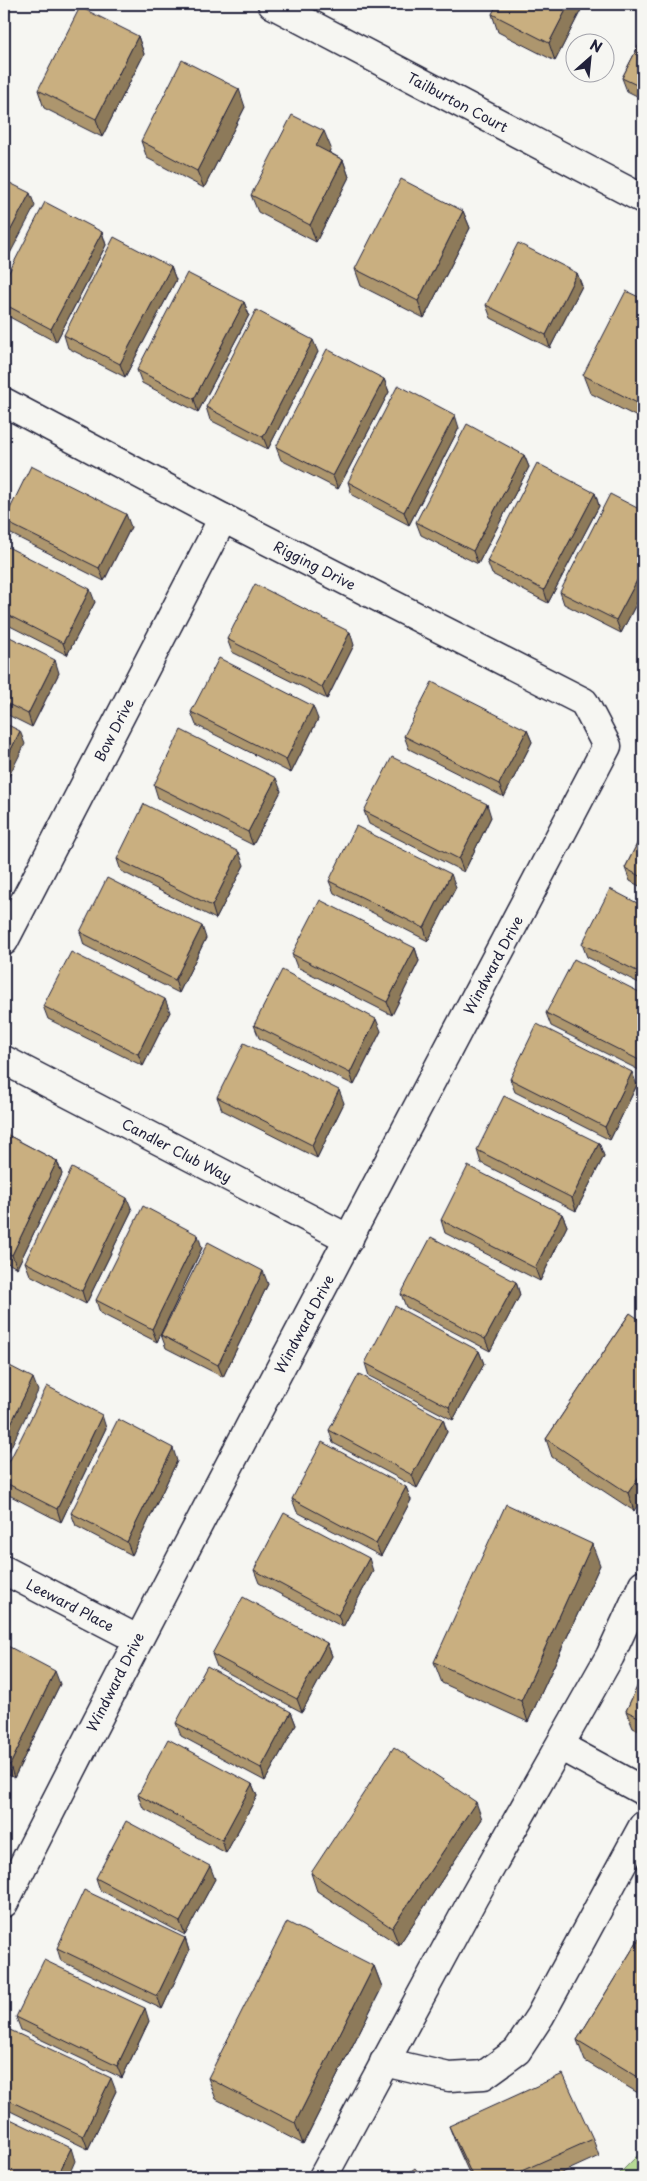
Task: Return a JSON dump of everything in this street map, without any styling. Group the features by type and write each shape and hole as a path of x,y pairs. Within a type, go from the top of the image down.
{"street":[{"name":"Tailburton Court","path":"272,4 643,199"},
{"name":"Rigging Drive","path":"4,402 223,518 584,702 607,746"},
{"name":"Bow Drive","path":"4,941 223,518"},
{"name":"Windward Drive","path":"4,1903 137,1639 349,1240 607,746"},
{"name":"Candler Club Way","path":"4,1060 349,1240"},
{"name":"Leeward Place","path":"4,1570 137,1639"},
{"path":"323,2177 474,1896 610,1656 643,1584"},
{"path":"560,1746 643,1791"},
{"path":"384,2062 449,2077 484,2075 517,2051 540,2016 643,1826"}],"green space":[{"path":"643,2150 643,2177 616,2177"}],"building":[{"path":"497,4 569,4 549,43 492,14"},
{"path":"80,7 138,36 96,119 38,90"},
{"path":"643,37 643,88 622,78"},
{"path":"182,60 239,89 197,171 141,141"},
{"path":"292,115 324,131 316,146 343,160 310,225 251,195"},
{"path":"401,179 463,211 418,301 355,269"},
{"path":"4,180 30,193 4,243"},
{"path":"45,202 102,232 51,329 4,304 4,282"},
{"path":"114,237 171,267 120,364 64,335"},
{"path":"518,243 577,273 546,335 486,305"},
{"path":"187,273 244,302 194,399 137,370"},
{"path":"626,291 643,299 643,399 641,405 583,375"},
{"path":"256,310 313,340 263,437 206,407"},
{"path":"327,349 384,379 333,476 276,447"},
{"path":"398,385 455,415 404,512 348,482"},
{"path":"467,424 524,455 473,551 416,522"},
{"path":"537,463 595,493 544,590 487,561"},
{"path":"31,466 126,514 99,568 4,521"},
{"path":"610,494 643,511 643,569 616,620 560,592"},
{"path":"4,545 90,589 63,643 4,613"},
{"path":"255,584 350,632 322,687 227,639"},
{"path":"4,634 55,660 28,714 4,702"},
{"path":"219,658 313,706 286,760 191,712"},
{"path":"432,682 527,730 499,784 404,736"},
{"path":"4,723 20,731 4,764"},
{"path":"181,730 276,778 248,832 154,785"},
{"path":"392,757 487,804 459,859 364,811"},
{"path":"144,804 239,852 212,906 117,859"},
{"path":"356,826 451,874 424,928 329,881"},
{"path":"643,832 643,878 625,868"},
{"path":"107,878 202,926 175,980 80,932"},
{"path":"610,889 643,906 643,974 582,944"},
{"path":"320,900 415,948 387,1002 292,954"},
{"path":"71,952 165,999 138,1054 43,1006"},
{"path":"574,959 643,994 643,1057 641,1061 546,1013"},
{"path":"282,970 376,1019 350,1073 254,1025"},
{"path":"537,1024 632,1072 605,1127 510,1079"},
{"path":"244,1043 339,1090 312,1145 217,1097"},
{"path":"504,1096 599,1143 572,1198 477,1150"},
{"path":"4,1133 57,1161 12,1255 4,1251"},
{"path":"468,1166 562,1214 535,1268 441,1220"},
{"path":"72,1168 127,1198 82,1291 25,1262"},
{"path":"143,1206 198,1235 152,1329 96,1300"},
{"path":"431,1237 516,1282 485,1339 401,1294"},
{"path":"208,1242 263,1271 218,1365 161,1335"},
{"path":"395,1306 479,1351 449,1407 365,1363"},
{"path":"630,1313 643,1322 643,1470 628,1493 546,1439"},
{"path":"4,1363 33,1378 4,1438"},
{"path":"359,1374 443,1419 412,1475 329,1430"},
{"path":"47,1386 102,1415 57,1509 4,1482 4,1472"},
{"path":"118,1419 173,1448 127,1542 71,1513"},
{"path":"322,1442 406,1487 376,1544 292,1499"},
{"path":"506,1504 592,1544 521,1701 434,1662"},
{"path":"284,1513 369,1558 338,1615 254,1570"},
{"path":"243,1597 327,1643 297,1699 212,1654"},
{"path":"4,1644 55,1671 10,1765 4,1762"},
{"path":"207,1666 291,1712 261,1768 176,1723"},
{"path":"643,1674 643,1719 626,1711"},
{"path":"168,1739 252,1784 222,1840 138,1795"},
{"path":"394,1747 476,1802 392,1928 311,1873"},
{"path":"126,1821 210,1866 180,1922 96,1878"},
{"path":"84,1890 185,1938 157,1996 57,1948"},
{"path":"287,1922 374,1966 295,2123 208,2078"},
{"path":"643,1932 643,2080 577,2040"},
{"path":"44,1960 145,2008 117,2066 16,2017"},
{"path":"10,2030 111,2078 83,2136 4,2098 4,2044"},
{"path":"563,2074 593,2139 508,2177 473,2177 449,2126"},
{"path":"4,2116 71,2148 57,2177 4,2177"},
{"path":"415,2168 422,2177 403,2177"}]}
